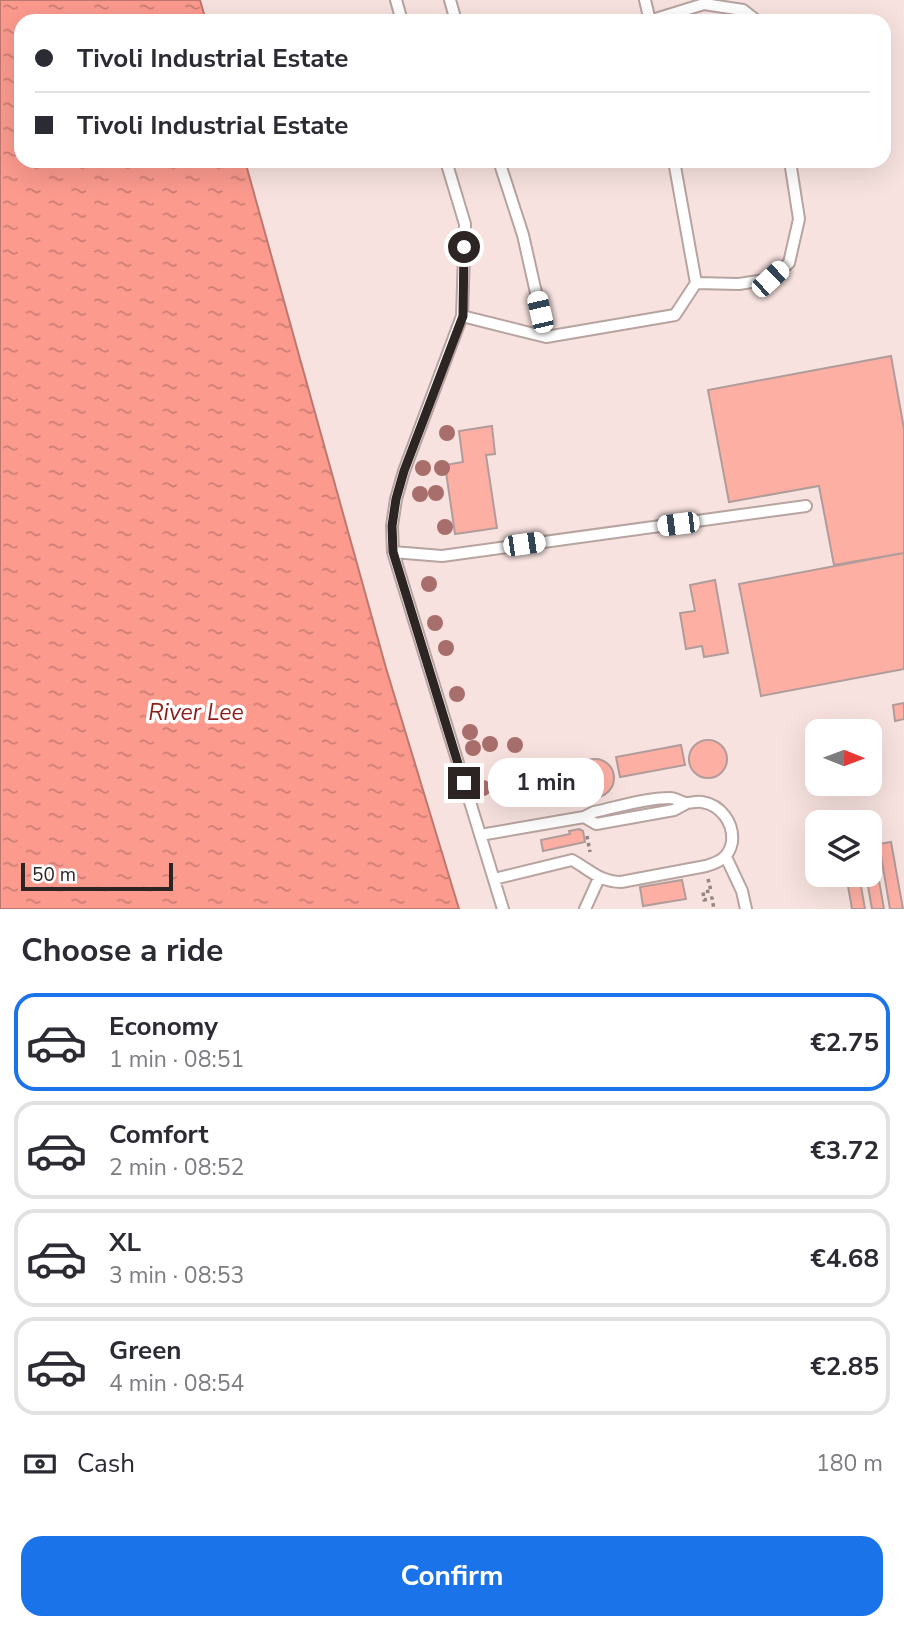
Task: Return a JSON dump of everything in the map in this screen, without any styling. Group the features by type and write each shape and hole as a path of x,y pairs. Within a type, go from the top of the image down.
{"lane":[{"path":"672,14 704,4 743,10 748,14"},
{"path":"448,168 465,224 463,316 404,471 392,526 393,552 503,909"},
{"path":"501,168 523,235 546,337"},
{"path":"463,316 546,337 675,315 696,283 675,168"},
{"path":"696,283 739,284 770,279 789,263 799,219 791,168"},
{"path":"393,552 442,556 806,506"},
{"path":"480,835 672,798 687,803 705,802 722,812 732,832 726,857 718,863 706,866 621,882 599,878 572,860 494,879"},
{"path":"726,857 742,891 746,909"},
{"path":"586,909 599,878"}],"path":[{"path":"572,860 590,853 584,817"},
{"path":"710,891 703,892 704,900 712,898 714,909"}],"water":[{"name":"River Lee","path":"0,0 200,0 204,14 14,14 14,168 247,168 386,668 459,909 0,909"}],"building":[{"path":"891,356 904,429 904,553 834,565 819,486 729,502 708,390"},
{"path":"492,426 495,454 486,455 497,528 455,534 445,465 463,462 459,431"},
{"path":"904,553 904,669 761,696 739,584"},
{"path":"715,580 728,653 704,657 702,646 686,649 680,613 695,611 690,585"},
{"path":"904,703 904,719 895,721 893,705"},
{"path":"708,740 722,745 727,759 722,773 708,778 694,773 689,759 694,745"},
{"path":"681,745 685,765 620,777 616,757"},
{"path":"595,759 609,764 614,778 609,792 595,797 581,792 576,778 581,764"},
{"path":"569,831 583,831 585,842 543,851 541,840 570,834"},
{"path":"891,842 903,909 890,909 882,862 882,844"},
{"path":"682,880 686,899 643,906 640,887"},
{"path":"848,887 861,887 865,909 852,909"},
{"path":"868,887 880,887 884,909 872,909"}],"route":[{"path":"464,247 463,316 404,471 392,526 393,552 464,783"}]}
